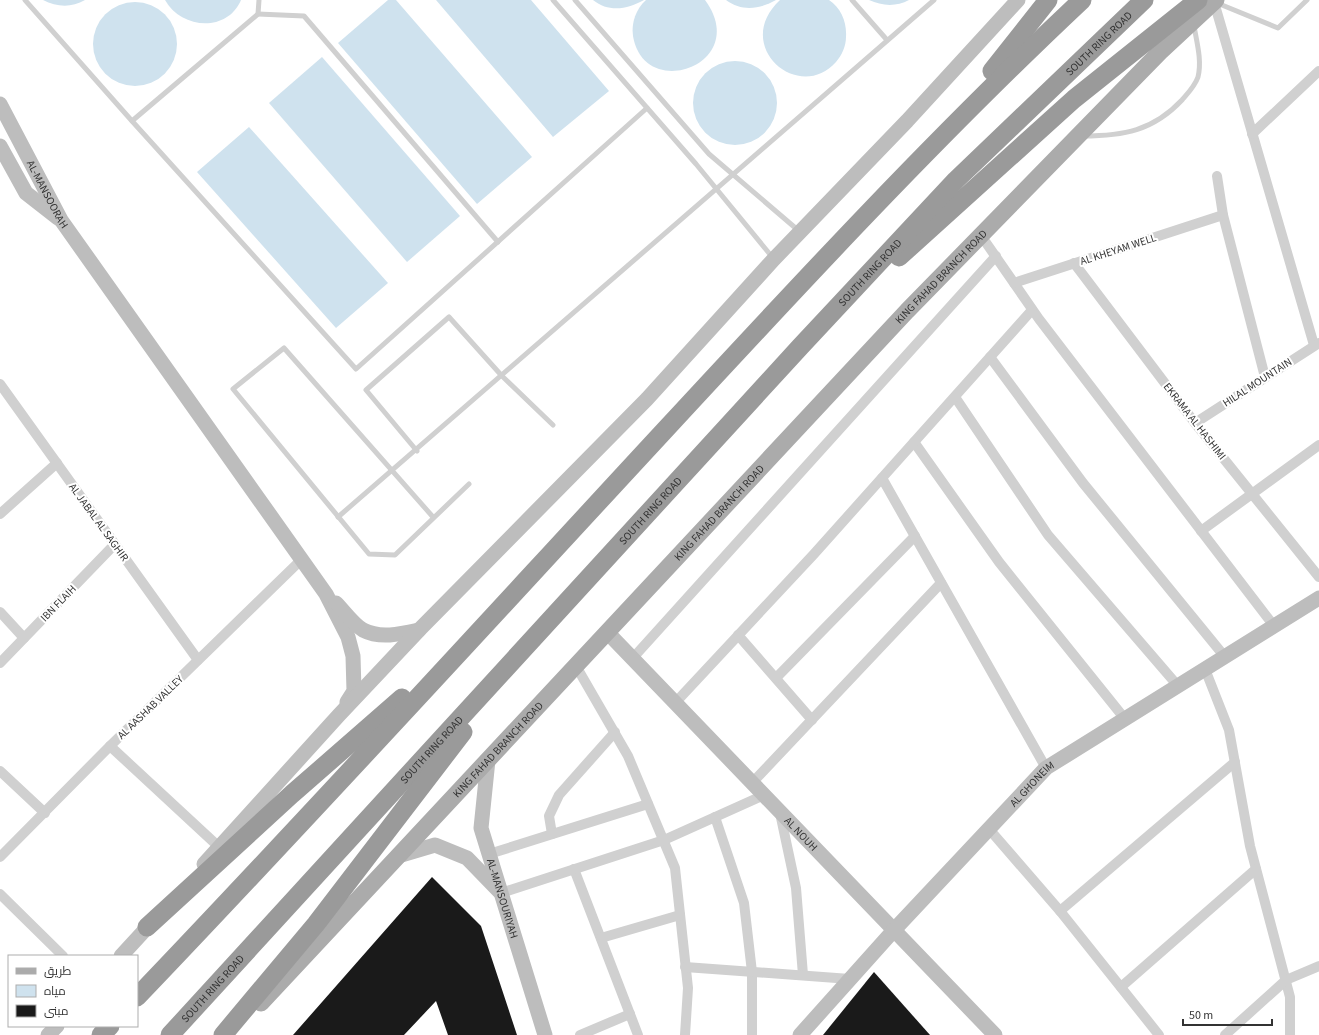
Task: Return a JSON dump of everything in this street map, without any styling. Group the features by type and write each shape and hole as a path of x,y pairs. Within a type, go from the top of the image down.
{"highway":[{"path":"893,188 995,68 1048,0"},
{"path":"138,996 248,881 838,243 1021,57 1082,0"},
{"name":"SOUTH RING ROAD","path":"170,1035 800,347 956,180 1144,0"},
{"path":"800,347 1074,99 1209,1"},
{"path":"147,927 292,794 387,712 517,590"},
{"path":"223,1035 316,924 423,786 525,649"},
{"path":"101,1035 109,1027"}],"main road":[{"path":"122,955 339,715 419,630 647,399 799,232 907,121 1018,0"},
{"name":"KING FAHAD BRANCH ROAD","path":"231,1035 980,234 1160,52 1193,21 1209,1"},
{"name":"AL-MANSOORAH","path":"0,104 61,220"},
{"name":"AL-MANSOORAH","path":"0,146 26,194 61,220"},
{"path":"61,220 326,594 348,637 353,656 354,691 339,715"},
{"path":"326,594 363,630 382,635 400,635 419,630"},
{"name":"AL GHONEIM","path":"800,1035 894,930 1046,768 1319,598"},
{"name":"AL NOUH","path":"607,632 995,1035"},
{"name":"AL-MANSOURIYAH","path":"488,760 480,828 545,1035"},
{"path":"398,856 435,845 467,858 501,893"},
{"path":"48,1035 56,1027"}],"street":[{"path":"1209,1 1252,134 1316,344"},
{"path":"1252,134 1319,71"},
{"path":"1217,176 1223,215 1265,377"},
{"name":"AL KHEYAM WELL","path":"1014,283 1223,215"},
{"path":"980,234 1032,310 1274,626"},
{"path":"632,659 996,256"},
{"name":"EKRAMA AL HASHIMI","path":"1074,263 1195,423 1253,493 1319,577"},
{"path":"675,703 882,478 1032,310"},
{"name":"HILAL MOUNTAIN","path":"1195,423 1316,344"},
{"path":"990,357 1083,483 1225,657"},
{"name":"AL JABAL AL SAGHIR","path":"0,384 198,660"},
{"path":"955,396 1048,535 1178,686"},
{"path":"914,442 999,562 1125,719"},
{"path":"1201,531 1319,445"},
{"path":"0,514 57,462"},
{"path":"882,478 1046,768"},
{"path":"776,678 915,536"},
{"name":"IBN FLAIH","path":"0,663 115,544"},
{"name":"AL AASHAB VALLEY","path":"0,857 110,746 302,559"},
{"path":"752,784 941,582"},
{"path":"0,612 24,638"},
{"path":"738,635 812,720"},
{"path":"576,666 628,756 675,868 688,988 685,1035"},
{"path":"1205,669 1229,730 1250,846 1290,997 1290,1035"},
{"path":"552,834 549,816 559,796 615,732"},
{"path":"110,746 219,847"},
{"path":"1060,911 1235,762"},
{"path":"0,771 45,813"},
{"path":"501,893 664,840 764,795"},
{"path":"489,854 648,804"},
{"path":"780,812 796,888 803,975"},
{"path":"716,817 744,904 752,972 752,1035"},
{"path":"989,829 1060,911 1158,1035"},
{"path":"574,869 638,1035"},
{"path":"1120,986 1256,869"},
{"path":"0,894 62,955"},
{"path":"601,938 680,915"},
{"path":"1225,1035 1286,980 1319,966"},
{"path":"685,967 850,979"},
{"path":"580,1035 630,1014"}],"lane":[{"path":"25,0 356,369 647,108"},
{"path":"258,14 259,0"},
{"path":"553,0 647,108 774,259"},
{"path":"575,0 709,154 734,174 799,232"},
{"path":"852,0 887,40"},
{"path":"338,517 393,471 934,0"},
{"path":"1209,1 1278,28 1307,0"},
{"path":"132,121 258,14 304,16 498,242"},
{"path":"1077,136 1113,136 1148,127 1178,104 1192,88 1198,78 1200,61 1193,21"},
{"path":"417,450 366,390 449,317 502,376 553,425"},
{"path":"433,518 284,348 233,389 369,554 395,555 469,484"}],"water":[{"path":"43,0 85,0 80,3 64,6"},
{"path":"165,0 241,0 234,11 225,18 215,22 204,23 192,21 182,17 172,10"},
{"path":"388,0 396,0 532,157 477,204 338,43"},
{"path":"436,0 531,0 609,91 553,137"},
{"path":"593,0 644,0 632,6 612,8 605,7"},
{"path":"646,0 705,0 716,23 715,42 706,57 691,67 673,71 656,68 641,56 633,36 633,26 639,8"},
{"path":"726,0 776,0 757,7 745,8 732,4"},
{"path":"780,0 829,0 840,11 846,31 844,47 836,62 821,73 805,76 789,73 776,64 766,51 763,35 767,18"},
{"path":"869,0 909,0 899,4 889,5 879,4"},
{"path":"135,2 151,5 165,14 174,28 177,44 174,60 165,74 151,83 135,86 119,83 105,74 96,60 93,44 96,28 105,14 119,5"},
{"path":"322,57 460,216 407,262 269,103"},
{"path":"735,61 751,64 765,73 774,87 777,103 774,119 765,133 751,142 735,145 719,142 705,133 696,119 693,103 696,87 705,73 719,64"},
{"path":"249,127 388,283 336,328 197,172"}],"building":[{"path":"432,877 481,926 517,1035 448,1035 436,1001 404,1035 293,1035"},
{"path":"874,972 930,1035 823,1035"}]}
